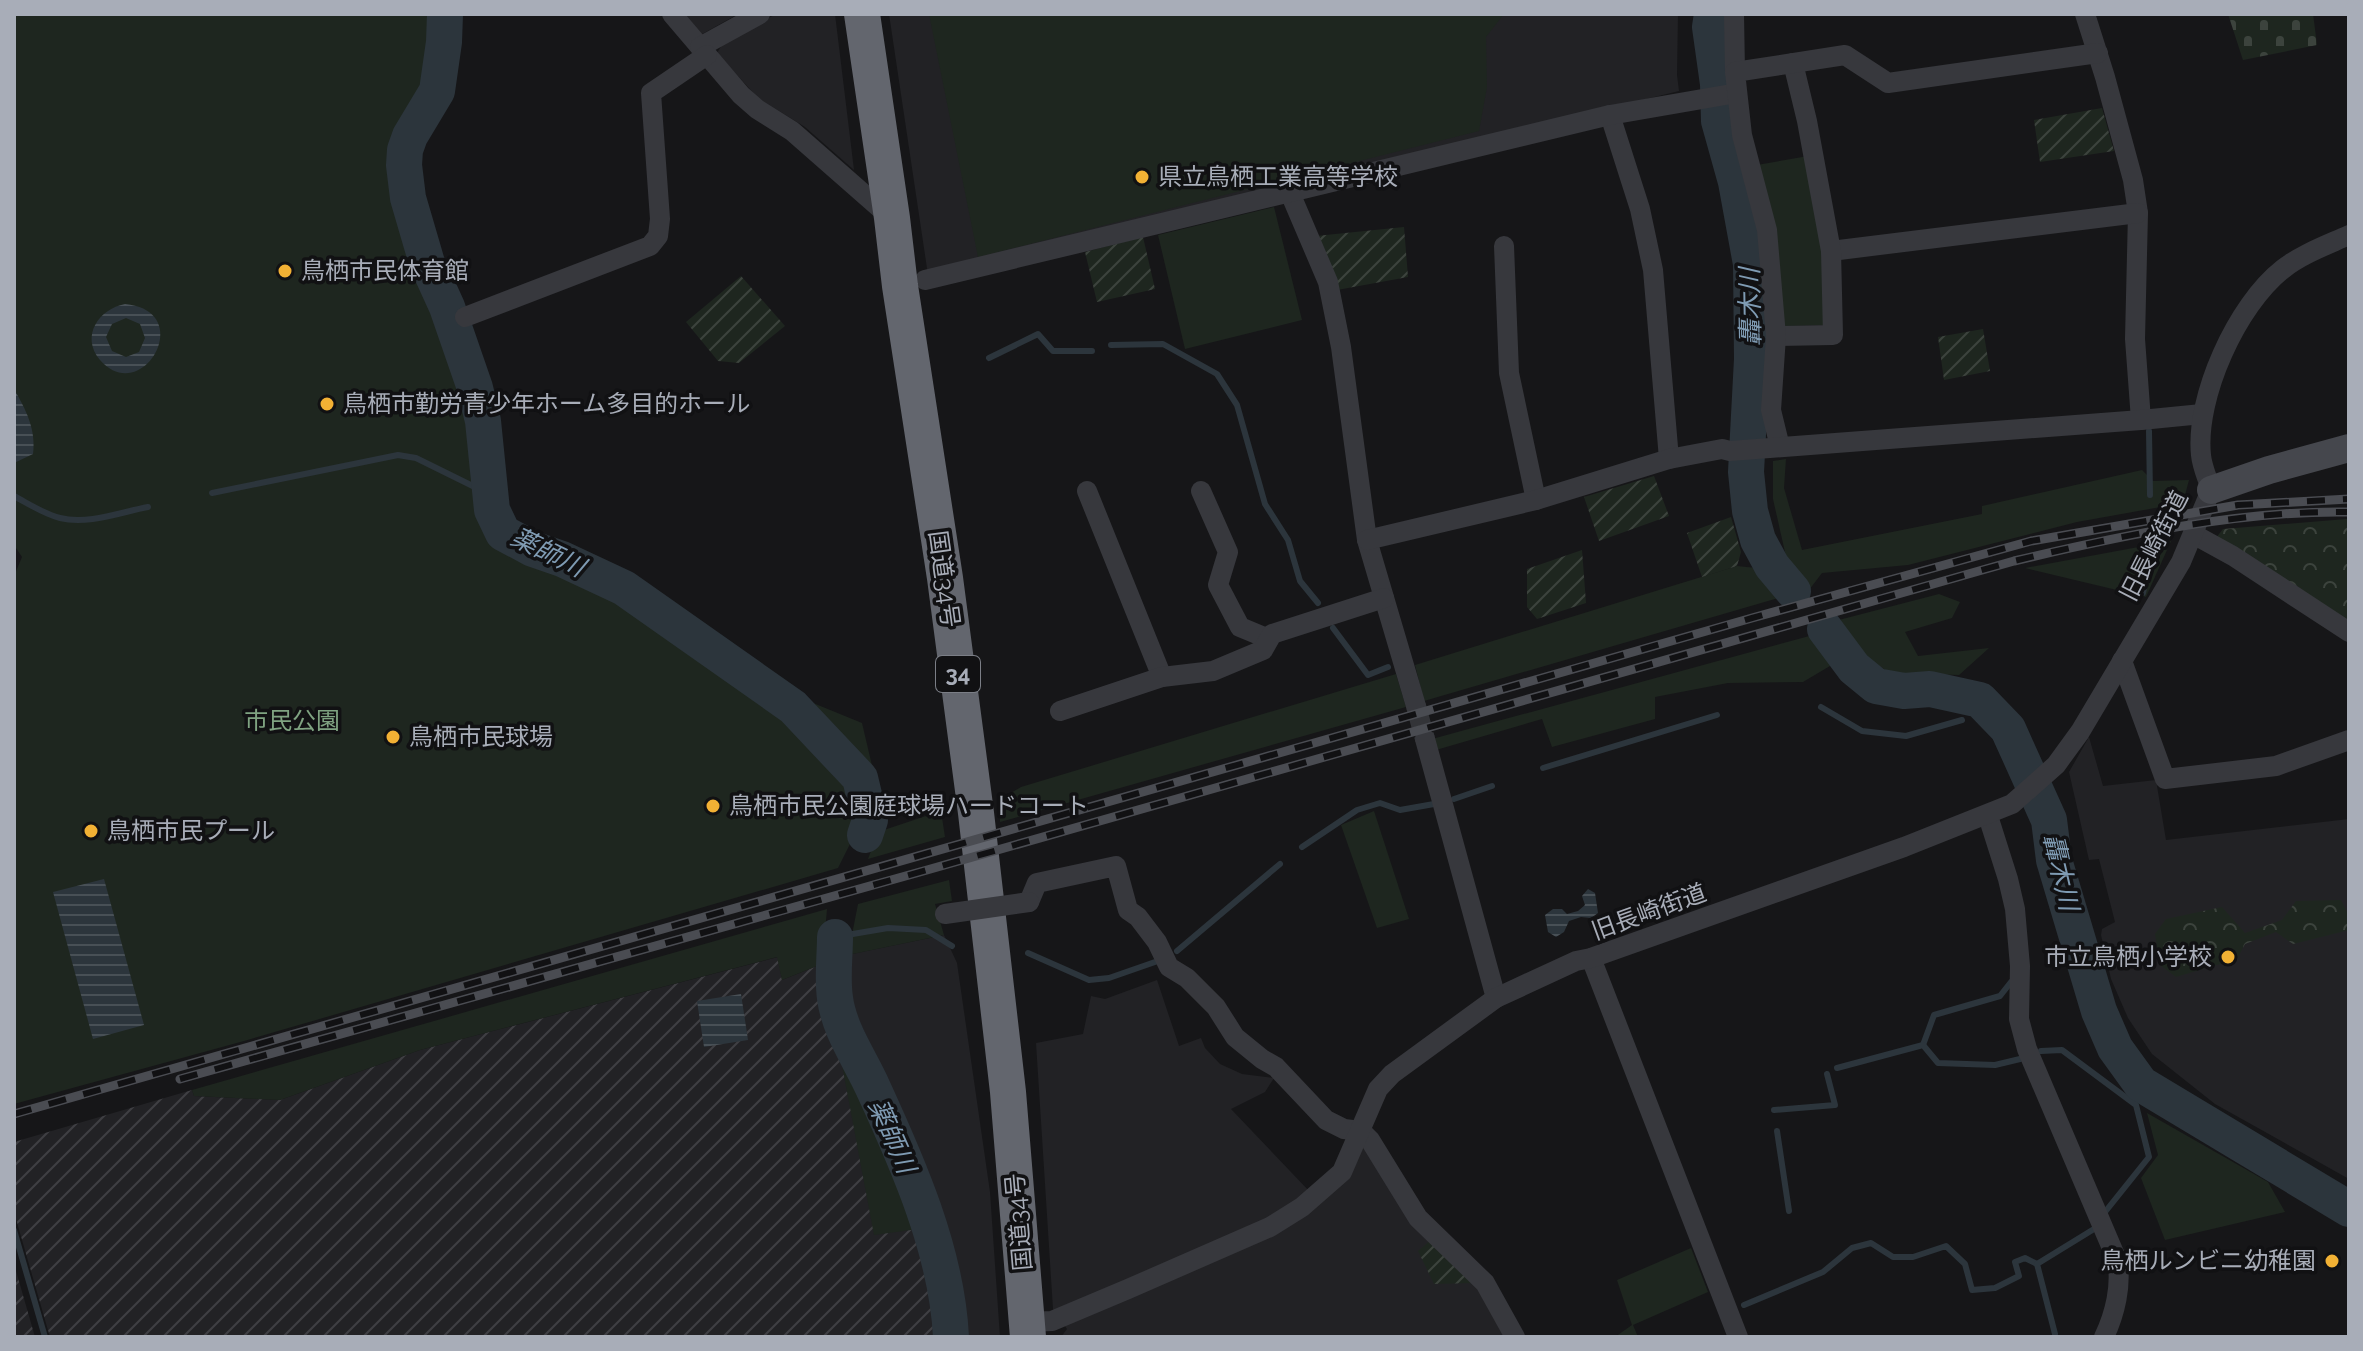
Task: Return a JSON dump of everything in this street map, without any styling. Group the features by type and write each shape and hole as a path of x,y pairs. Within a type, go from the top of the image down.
{"highway":[{"name":"国道34号","path":"862,14 945,578 1008,1092 1041,1329"}],"street":[{"path":"672,14 749,102 792,131 892,218"},
{"path":"465,317 650,246 658,236 660,219 651,93 704,51 760,14"},
{"path":"1734,14 1736,82 1742,135 1767,230 1776,336 1771,410 1780,447"},
{"path":"2085,14 2133,180 2138,213 2135,339 2141,420"},
{"path":"925,280 1610,115 1686,101 1793,63 1845,55 1888,83 2098,53"},
{"path":"1776,336 1833,335 1831,251 1793,63"},
{"path":"1610,115 1640,209 1653,270 1669,459"},
{"path":"1290,193 1328,282 1341,347 1367,540 1416,706"},
{"path":"1831,251 2138,213"},
{"name":"旧長崎街道","path":"1738,1337 1591,958 1988,816 2012,804 2047,774 2080,732 2181,562 2193,534 2211,490 2200,457 2202,414 2212,380 2231,337 2255,298 2283,269 2349,235"},
{"path":"1504,246 1509,373 1536,500"},
{"path":"1367,540 1536,500 1669,459 1722,449 1730,451 2202,414"},
{"path":"2211,490 2349,448"},
{"path":"1087,491 1162,677"},
{"path":"1201,491 1228,552 1218,585 1240,627 1269,639"},
{"path":"2193,534 2233,556 2349,632"},
{"path":"1060,711 1162,677 1213,671 1263,650 1272,634 1384,598"},
{"path":"2122,661 2165,779 2276,766 2349,740"},
{"path":"1425,739 1496,998"},
{"path":"1988,816 2015,909 2020,966 2019,1019 2027,1049 2117,1260 2119,1270 2114,1315 2104,1337"},
{"path":"945,914 1029,902 1037,883 1116,866 1128,910 1138,917 1157,942 1169,967 1187,978 1216,1007 1235,1037 1276,1067 1326,1120 1344,1129 1361,1131 1370,1140 1418,1218 1485,1283 1515,1337"},
{"path":"1041,1329 1270,1227 1302,1207 1342,1172 1378,1089 1392,1074 1496,998 1576,961 1591,958"}],"shaded area":[{"path":"680,14 738,14 697,37"},
{"path":"776,14 835,14 854,170 805,127 758,98 717,53 723,43"},
{"name":"県立鳥栖工業高等学校","path":"889,14 1678,14 1679,91 928,275"},
{"path":"125,304 147,310 158,322 160,337 156,353 146,365 132,372 116,372 94,351 92,333 95,325 107,311","holes":["126,318 140,324 145,338 139,352 126,357 112,351 106,337 112,324"]},
{"path":"14,389 29,420 34,445 33,454 14,463"},
{"name":"市立鳥栖小学校","path":"2089,737 2103,786 2156,780 2166,840 2349,819 2349,1179 2215,1104 2152,1054 2128,1018 2111,979 2101,935 2102,929 2115,922 2099,859 2089,860 2069,772"},
{"path":"104,879 144,1025 93,1039 53,892"},
{"path":"1588,889 1595,893 1598,913 1591,918 1569,921 1564,932 1556,937 1548,932 1545,915 1553,909 1562,909 1567,914 1578,911 1585,905 1582,896"},
{"path":"944,935 957,963 990,1192 1000,1337 967,1337 955,1275 908,1125 850,1001 847,955"},
{"path":"778,957 782,980 822,964 821,995 839,1049 893,1157 918,1229 939,1318 939,1337 50,1337 14,1212 14,1142 192,1090 194,1096 280,1100 420,1050"},
{"path":"1157,980 1179,1046 1201,1038 1205,1048 1220,1064 1242,1074 1274,1078 1265,1092 1231,1109 1310,1192 1364,1142 1477,1283 1506,1337 1061,1337 1067,1329 1053,1309 1036,1043 1083,1034 1091,996 1105,999"},
{"path":"741,994 748,1040 704,1047 697,1001"},
{"path":"14,1264 35,1337 14,1337"}],"green space":[{"name":"市民公園","path":"14,14 438,14 429,78 394,142 394,173 423,268 462,368 475,422 487,517 503,538 626,601 771,702 851,781 859,805 854,836 838,868 244,1041 14,1104 14,576 22,557 14,545"},
{"name":"県立鳥栖工業高等学校","path":"929,14 1504,14 1486,37 1487,87 1479,131 978,257"},
{"path":"2228,14 2313,14 2317,45 2243,60"},
{"path":"2102,108 2114,151 2040,162 2034,120"},
{"path":"1808,156 1825,254 1827,325 1783,326 1757,165"},
{"path":"1274,207 1302,320 1185,349 1158,235"},
{"path":"1404,227 1408,277 1337,290 1316,236"},
{"path":"1143,237 1155,289 1097,302 1085,252"},
{"path":"741,276 785,326 739,363 718,361 686,322"},
{"path":"1983,329 1990,371 1944,380 1938,337"},
{"path":"1786,459 1784,488 1802,550 1982,514 1982,506 2142,470 2153,481 2189,480 2183,503 2077,522 1908,565 1822,573 1809,590 1787,561 1773,499 1773,461"},
{"path":"1654,476 1669,516 1599,541 1584,497"},
{"path":"1731,517 1741,552 1737,566 1702,577 1687,533"},
{"path":"2347,519 2349,628 2212,543 2223,529"},
{"path":"2171,541 2146,597 2025,568"},
{"path":"1582,550 1586,603 1537,619 1527,607 1527,569"},
{"path":"1737,566 1766,569 1785,596 1424,701 1415,665"},
{"path":"1939,594 1960,602 1952,618 1905,632 1918,656 1989,648 1959,675 1891,673 1865,658 1831,622"},
{"path":"1813,635 1835,663 1803,682 1728,683 1655,697 1655,719 1552,747 1542,719 1436,750 1432,739"},
{"path":"1396,674 1406,707 1000,822 999,800 1021,787"},
{"path":"796,696 862,723 874,774"},
{"path":"941,811 945,837 868,859 878,832"},
{"path":"1374,811 1409,919 1377,928 1341,825"},
{"path":"949,880 952,901 935,904 944,935 848,955 858,904"},
{"path":"2341,900 2349,916 2349,930 2293,944 2276,932 2245,944 2237,959 2176,977 2160,965 2155,934 2166,919 2222,907 2245,933 2282,920 2296,901"},
{"path":"827,909 822,964 782,980 777,957 420,1050 280,1100 194,1096 192,1090"},
{"path":"839,1049 893,1157 918,1229 874,1235"},
{"path":"2147,1113 2268,1182 2285,1212 2165,1240 2141,1178 2158,1155"},
{"path":"1431,1240 1477,1283 1434,1284 1418,1251"},
{"path":"1691,1248 1708,1292 1633,1325 1638,1337 1615,1337 1632,1325 1617,1280"}],"waterway":[{"name":"薬師川","path":"445,14 437,91 410,136 404,165 408,198 427,263 447,307 475,388 483,421 492,510 503,533 624,588 793,707 860,778 870,820 865,835"},
{"name":"轟木川","path":"1712,14 1710,27 1718,84 1719,121 1736,182 1751,264 1752,359 1746,472 1750,511 1758,540 1772,566 1793,591"},
{"path":"989,358 1038,334 1053,351 1092,351"},
{"path":"1111,345 1163,344 1217,374 1237,405 1265,504 1288,540 1300,581 1318,603"},
{"path":"2149,431 2150,495"},
{"path":"212,493 398,455 416,458 491,495"},
{"path":"14,496 48,514 71,520 93,519 148,507"},
{"path":"2143,593 2152,552"},
{"path":"1333,628 1368,675 1388,667"},
{"name":"轟木川","path":"1825,629 1854,668 1876,686 1904,691 1930,689 1980,700 2008,729 2049,820 2054,860 2099,1011 2115,1048 2141,1084 2349,1209"},
{"path":"1821,707 1862,731 1906,736 1962,720"},
{"path":"1543,768 1717,715"},
{"path":"1454,799 1492,786"},
{"path":"1302,847 1357,810 1380,803 1400,810 1434,804"},
{"path":"1177,951 1280,864"},
{"path":"835,937 888,928 926,930 952,946"},
{"name":"薬師川","path":"835,937 837,1010 924,1209 942,1273 951,1337"},
{"path":"1028,953 1089,980 1109,978 1155,962"},
{"path":"1923,1045 1934,1015 2000,996 2011,982"},
{"path":"1837,1068 1923,1045 1938,1063 1995,1065 2020,1059"},
{"path":"2041,1051 2062,1050 2136,1105 2149,1157 2105,1212"},
{"path":"1774,1110 1835,1105 1827,1074"},
{"path":"1777,1131 1789,1211"},
{"path":"2055,1334 2037,1264 2094,1229"},
{"path":"14,1230 45,1337"},
{"path":"1744,1305 1823,1272 1852,1248 1871,1243 1893,1257 1913,1257 1946,1246 1965,1264 1972,1290 1995,1288 2019,1276 2015,1262 2025,1258 2037,1264"}],"tunnel":[{"path":"1416,706 1425,739"}],"railway":[{"path":"14,1114 2031,541 2238,505 2349,499"},
{"path":"180,1079 2014,561 2180,526 2266,515 2349,512"}],"place":[{"name":"県立鳥栖工業高等学校","path":"1142,177"},
{"name":"鳥栖市民体育館","path":"285,271"},
{"name":"鳥栖市勤労青少年ホーム多目的ホール","path":"327,404"},
{"name":"鳥栖市民球場","path":"393,737"},
{"name":"鳥栖市民公園庭球場ハードコート","path":"713,806"},
{"name":"鳥栖市民プール","path":"91,831"},
{"name":"市立鳥栖小学校","path":"2228,957"},
{"name":"鳥栖ルンビニ幼稚園","path":"2332,1261"}]}
